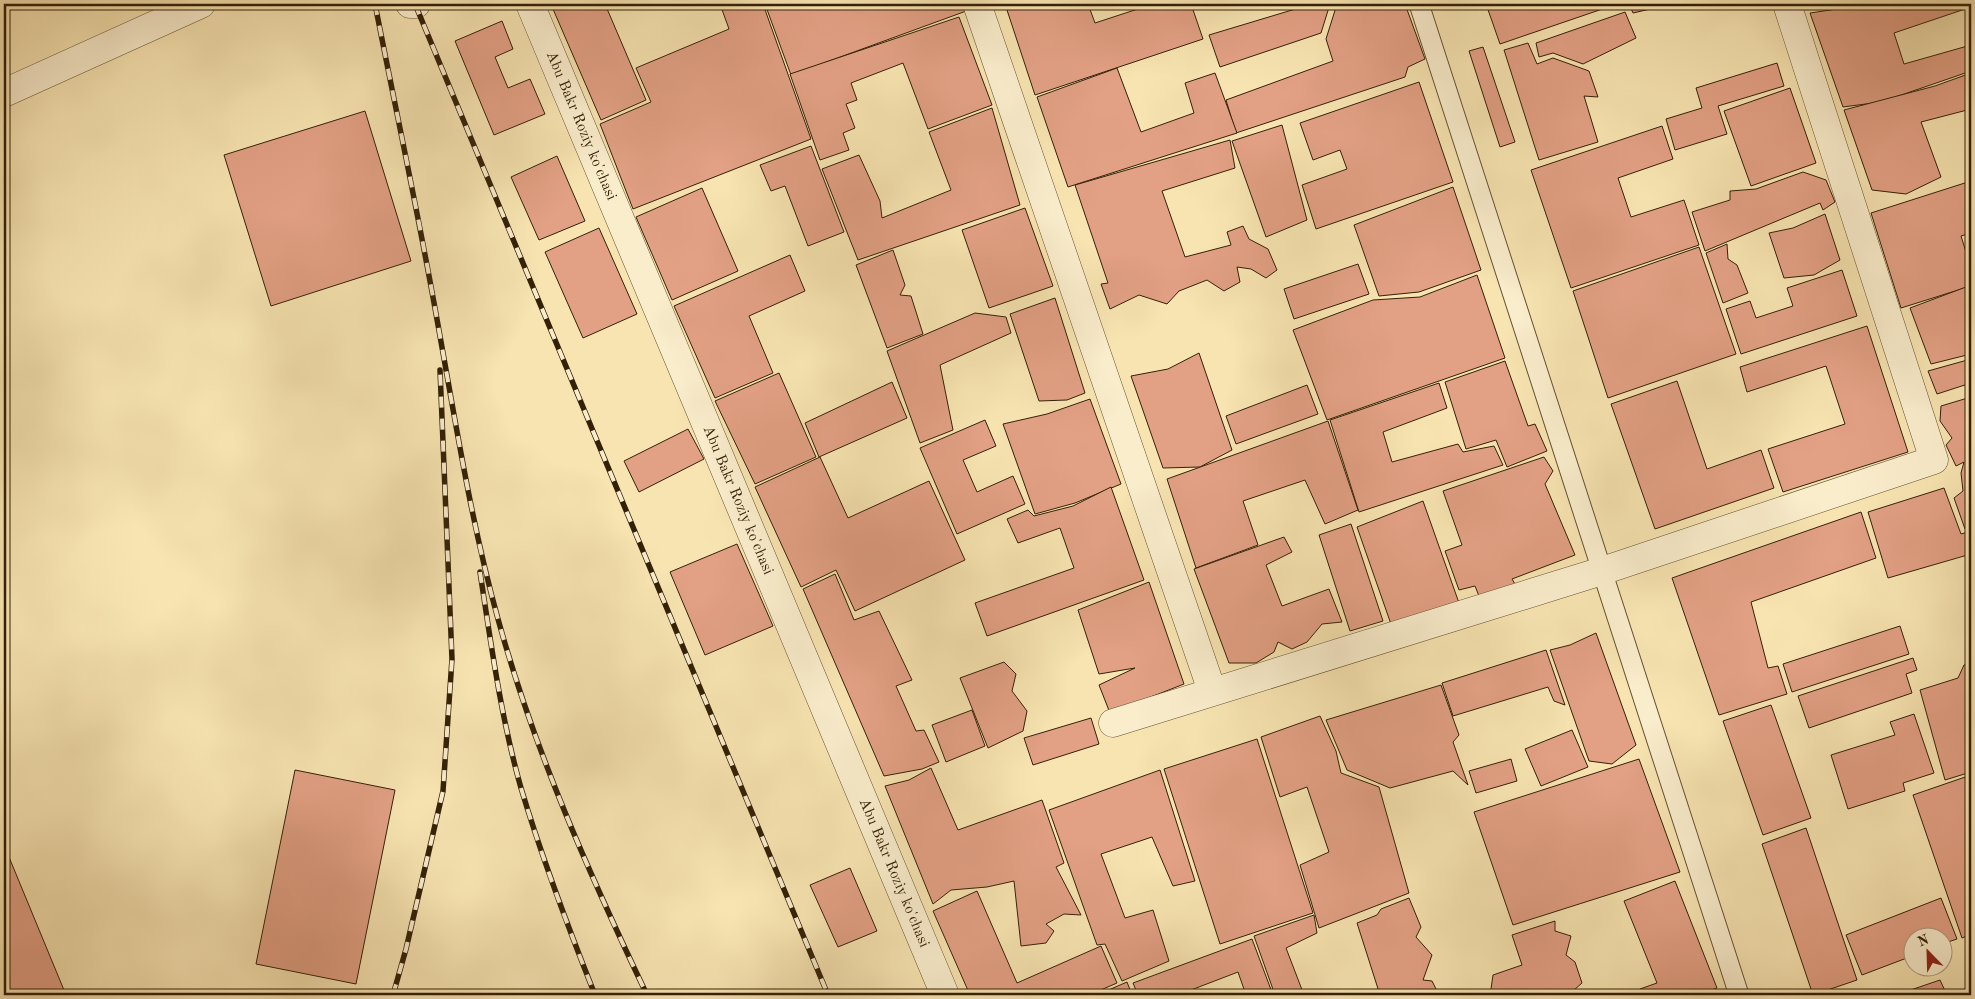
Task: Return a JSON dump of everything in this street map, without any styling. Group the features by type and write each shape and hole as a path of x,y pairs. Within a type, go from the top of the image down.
{"street":[{"path":"4,93 201,4"},
{"path":"410,4 416,4"},
{"name":"Abu Bakr Roziy ko'chasi","path":"530,4 946,995"},
{"path":"977,4 1212,691"},
{"path":"1113,723 1602,571 1934,460 1787,4"}],"lane":[{"path":"1419,4 1739,995"}],"building":[{"path":"565,4 605,4 646,100 601,120 553,9"},
{"path":"720,4 763,4 811,139 633,209 600,124 651,102 636,68 729,29"},
{"path":"765,4 967,4 969,10 791,75"},
{"path":"1005,4 1088,4 1095,23 1153,4 1191,4 1203,39 1035,95"},
{"path":"1312,4 1330,4 1321,33 1220,67 1209,35"},
{"path":"1337,4 1405,4 1425,59 1408,67 1405,77 1236,133 1226,100 1333,61 1326,39"},
{"path":"1486,4 1617,4 1500,44"},
{"path":"1629,4 1665,4 1633,13"},
{"path":"1812,4 1851,4 1814,8"},
{"path":"1870,4 1971,4 1971,7 1894,33 1904,64 1971,45 1971,71 1881,102 1843,107 1810,13"},
{"path":"1625,12 1636,38 1583,64 1553,53 1539,57 1536,43"},
{"path":"959,17 992,105 928,129 903,63 851,83 857,100 846,104 855,128 843,133 849,150 820,160 790,74"},
{"path":"502,21 513,49 495,57 508,88 530,79 545,114 494,135 455,41"},
{"path":"1528,43 1537,64 1553,58 1589,71 1598,97 1584,96 1598,142 1539,160 1504,50"},
{"path":"1483,47 1515,142 1500,147 1469,51"},
{"path":"1777,63 1784,86 1718,106 1727,134 1675,150 1666,119 1702,108 1696,88"},
{"path":"1117,68 1141,132 1194,113 1185,83 1215,73 1237,133 1068,187 1037,97"},
{"path":"1971,73 1971,109 1921,122 1941,177 1906,194 1872,190 1844,110 1935,86"},
{"path":"1419,82 1453,182 1316,229 1302,185 1347,169 1340,150 1313,160 1300,123"},
{"path":"1790,88 1816,163 1751,186 1724,111"},
{"path":"992,108 1020,205 858,260 822,169 859,155 880,201 882,218 951,190 929,132"},
{"path":"365,111 411,261 271,306 224,155"},
{"path":"1282,125 1307,220 1266,237 1232,141"},
{"path":"1662,126 1673,159 1618,178 1631,217 1684,200 1699,245 1571,288 1531,170"},
{"path":"1230,140 1235,168 1162,191 1185,257 1231,245 1227,232 1243,226 1249,239 1268,249 1277,270 1266,278 1251,269 1237,267 1240,282 1224,291 1207,280 1179,291 1167,304 1139,295 1110,309 1101,284 1108,283 1075,185"},
{"path":"811,146 844,232 808,246 785,186 771,191 760,165"},
{"path":"557,156 585,221 539,240 511,177"},
{"path":"1803,172 1826,180 1835,202 1823,210 1820,203 1705,251 1692,212 1730,200 1730,191 1756,189"},
{"path":"1971,181 1971,233 1961,236 1971,268 1971,286 1901,308 1871,213"},
{"path":"1453,187 1481,270 1419,292 1379,296 1354,225"},
{"path":"702,188 738,271 672,300 636,217"},
{"path":"1025,208 1053,286 989,308 962,230"},
{"path":"1825,214 1840,260 1814,275 1784,278 1769,233 1793,228"},
{"path":"599,228 637,314 583,338 545,252"},
{"path":"1727,244 1728,259 1737,265 1748,293 1723,303 1706,253"},
{"path":"1699,247 1736,354 1608,398 1573,291"},
{"path":"893,250 905,285 900,295 911,296 923,334 887,348 856,265"},
{"path":"790,255 805,291 749,316 773,373 715,398 674,306"},
{"path":"1358,264 1369,294 1294,319 1284,289"},
{"path":"1842,270 1857,316 1741,354 1726,309 1750,301 1756,318 1793,306 1787,288"},
{"path":"1477,275 1505,358 1327,420 1293,330 1373,300 1420,297"},
{"path":"1966,287 1971,301 1971,354 1931,364 1910,308"},
{"path":"1055,298 1085,393 1067,400 1039,401 1010,314"},
{"path":"975,313 1006,317 1011,333 940,365 953,430 920,443 887,351"},
{"path":"1867,326 1908,452 1783,492 1768,449 1845,424 1826,366 1747,392 1740,367"},
{"path":"1199,353 1232,450 1200,467 1163,468 1131,376 1168,369"},
{"path":"1971,359 1971,383 1937,394 1928,371"},
{"path":"1505,361 1528,426 1535,424 1547,451 1507,467 1496,440 1466,449 1445,382"},
{"path":"779,373 816,457 755,484 715,401"},
{"path":"1677,381 1707,469 1761,450 1774,488 1655,529 1611,404"},
{"path":"892,382 907,418 819,457 805,423"},
{"path":"1439,383 1447,408 1383,432 1392,462 1458,444 1463,452 1494,446 1503,465 1359,512 1330,420"},
{"path":"1307,385 1318,414 1236,444 1226,416"},
{"path":"1971,397 1971,528 1965,529 1954,498 1963,491 1961,473 1964,462 1956,466 1946,445 1952,438 1940,421 1941,406"},
{"path":"1090,399 1121,484 1075,503 1035,514 1003,424 1047,414"},
{"path":"985,420 996,446 963,460 977,492 1013,476 1025,504 957,534 920,448"},
{"path":"1328,421 1358,510 1325,524 1305,480 1243,501 1258,545 1196,568 1167,479"},
{"path":"688,429 704,459 639,492 624,461"},
{"path":"820,457 848,518 929,481 965,560 855,611 836,570 801,587 755,487"},
{"path":"1544,457 1553,471 1545,484 1575,555 1512,579 1518,589 1481,601 1475,586 1459,590 1445,551 1462,545 1443,491"},
{"path":"1111,487 1144,580 987,636 975,603 1074,568 1060,528 1018,543 1007,519 1028,510 1034,516 1073,506"},
{"path":"1944,488 1961,534 1971,531 1971,554 1888,578 1868,512"},
{"path":"1423,501 1459,603 1392,627 1357,527"},
{"path":"1861,512 1876,558 1751,602 1768,668 1778,666 1787,694 1719,715 1672,578"},
{"path":"1351,524 1383,621 1350,631 1319,535"},
{"path":"1284,537 1292,552 1266,565 1282,606 1329,589 1342,622 1322,624 1307,642 1292,649 1278,642 1274,652 1256,663 1229,663 1194,569"},
{"path":"737,544 773,626 705,655 670,572"},
{"path":"835,574 854,620 879,611 912,680 896,686 916,731 924,730 939,762 922,769 884,776 803,589"},
{"path":"1149,582 1184,684 1110,713 1099,685 1135,668 1099,674 1078,610"},
{"path":"1900,626 1909,654 1792,692 1783,664"},
{"path":"1596,633 1636,745 1612,764 1589,761 1550,650 1570,645"},
{"path":"1546,650 1565,705 1554,701 1548,687 1453,716 1442,683"},
{"path":"1913,658 1917,670 1906,674 1912,693 1809,728 1798,696"},
{"path":"1004,662 1016,674 1012,691 1027,711 1023,731 988,748 960,678"},
{"path":"1971,663 1971,772 1945,780 1920,690 1958,678 1964,665"},
{"path":"1441,685 1459,735 1453,742 1468,785 1453,771 1390,788 1347,770 1326,720"},
{"path":"1771,705 1811,818 1763,835 1723,721"},
{"path":"972,710 985,746 946,762 932,725"},
{"path":"1914,714 1934,773 1903,783 1905,791 1848,809 1831,755 1895,735 1890,722"},
{"path":"1320,716 1336,751 1341,773 1379,787 1409,893 1319,928 1300,865 1329,852 1307,787 1280,797 1261,737"},
{"path":"1091,718 1099,744 1033,765 1024,738"},
{"path":"1572,730 1588,767 1541,786 1525,749"},
{"path":"1257,739 1313,913 1220,944 1164,769"},
{"path":"1511,759 1517,781 1476,793 1469,771"},
{"path":"1639,759 1680,872 1513,925 1474,812"},
{"path":"931,768 958,830 1042,800 1064,863 1056,867 1081,915 1064,914 1046,924 1054,931 1046,943 1021,946 1014,881 987,887 951,890 933,904 885,786 909,780"},
{"path":"295,770 395,790 356,984 256,964"},
{"path":"1160,770 1195,881 1173,886 1152,837 1101,854 1125,918 1153,910 1169,961 1122,981 1105,944 1097,945 1049,810"},
{"path":"1971,775 1971,934 1962,938 1913,795"},
{"path":"1806,828 1857,980 1813,995 1762,844"},
{"path":"4,845 66,995 4,995"},
{"path":"850,868 877,931 838,947 810,885"},
{"path":"1675,881 1717,988 1698,995 1642,995 1640,989 1657,983 1624,901"},
{"path":"977,891 1017,983 1101,946 1117,983 1089,995 970,995 933,911"},
{"path":"1409,898 1421,927 1416,937 1432,955 1423,980 1432,981 1439,995 1380,995 1357,923 1377,915 1381,909"},
{"path":"1941,898 1952,926 1902,926 1902,960 1862,975 1846,935"},
{"path":"1314,915 1317,933 1286,948 1304,995 1275,995 1254,936"},
{"path":"1555,921 1555,931 1571,936 1566,955 1575,962 1582,983 1574,990 1575,995 1539,995 1536,990 1515,995 1494,995 1491,989 1493,975 1522,965 1512,935"},
{"path":"1952,926 1957,939 1952,941"},
{"path":"1252,939 1273,995 1246,995 1238,972 1178,995 1138,995 1133,983"},
{"path":"1940,980 1947,995 1896,995"},
{"path":"1127,982 1132,995 1097,995"}],"railway":[{"path":"375,4 423,244 472,509 488,583 528,716 564,810 604,903 647,995"},
{"path":"415,4 828,995"},
{"path":"393,995 406,949 443,791 452,659 440,370"},
{"path":"480,572 502,708 521,788 556,892 595,995"}]}
